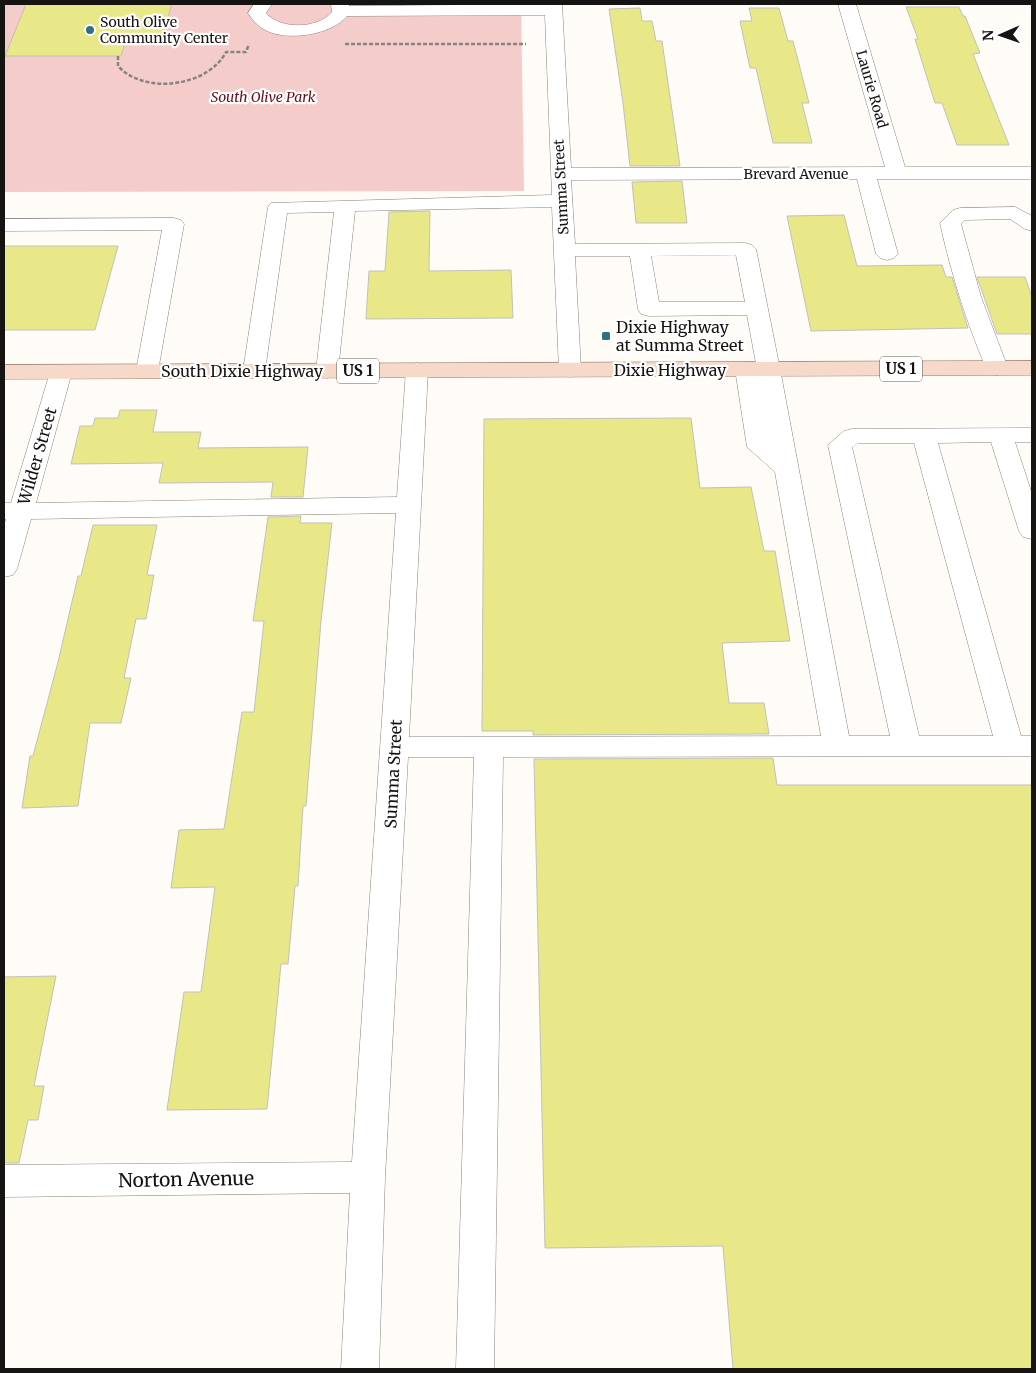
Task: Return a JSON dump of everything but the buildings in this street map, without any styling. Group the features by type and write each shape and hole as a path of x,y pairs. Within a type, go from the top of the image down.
{"main road":[{"name":"US 1","path":"769,369 1032,368"},
{"name":"Dixie Highway","path":"570,370 769,369"},
{"name":"South Dixie Highway","path":"4,372 570,370"}],"street":[{"path":"263,4 257,13 259,18 275,28 288,30 315,28 326,25 336,20 341,7 553,7"},
{"name":"Laurie Road","path":"847,4 897,174"},
{"name":"Summa Street","path":"553,7 570,370"},
{"name":"Brevard Avenue","path":"560,174 1032,174"},
{"path":"866,174 887,254"},
{"path":"254,371 278,207 561,202"},
{"path":"327,371 345,206"},
{"path":"997,368 958,262 950,223 960,214 1015,213 1032,225"},
{"path":"4,225 174,224 147,372"},
{"path":"564,250 744,249 769,369 837,747"},
{"path":"640,250 649,309 757,308"},
{"name":"Summa Street","path":"360,1369 368,1177 417,370"},
{"path":"746,370 758,447 787,469"},
{"name":"Wilder Street","path":"4,569 12,511 61,372"},
{"path":"1001,435 1032,531"},
{"path":"907,747 840,445 852,436 1032,435"},
{"path":"395,747 1021,747 924,436"},
{"path":"12,511 409,505"},
{"path":"475,1369 489,747"},
{"name":"Norton Avenue","path":"4,1181 368,1177"}],"path":[{"path":"118,56 118,66 128,78 152,83 171,82 209,71 220,63 226,52 246,52 250,39"},
{"path":"248,44 257,44"},
{"path":"338,44 535,44"}],"green space":[{"name":"South Olive Park","path":"4,4 521,4 524,191 4,192"}],"place":[{"name":"South Olive Community Center","path":"90,30"},
{"name":"Dixie Highway at Summa Street","path":"606,336"}]}
